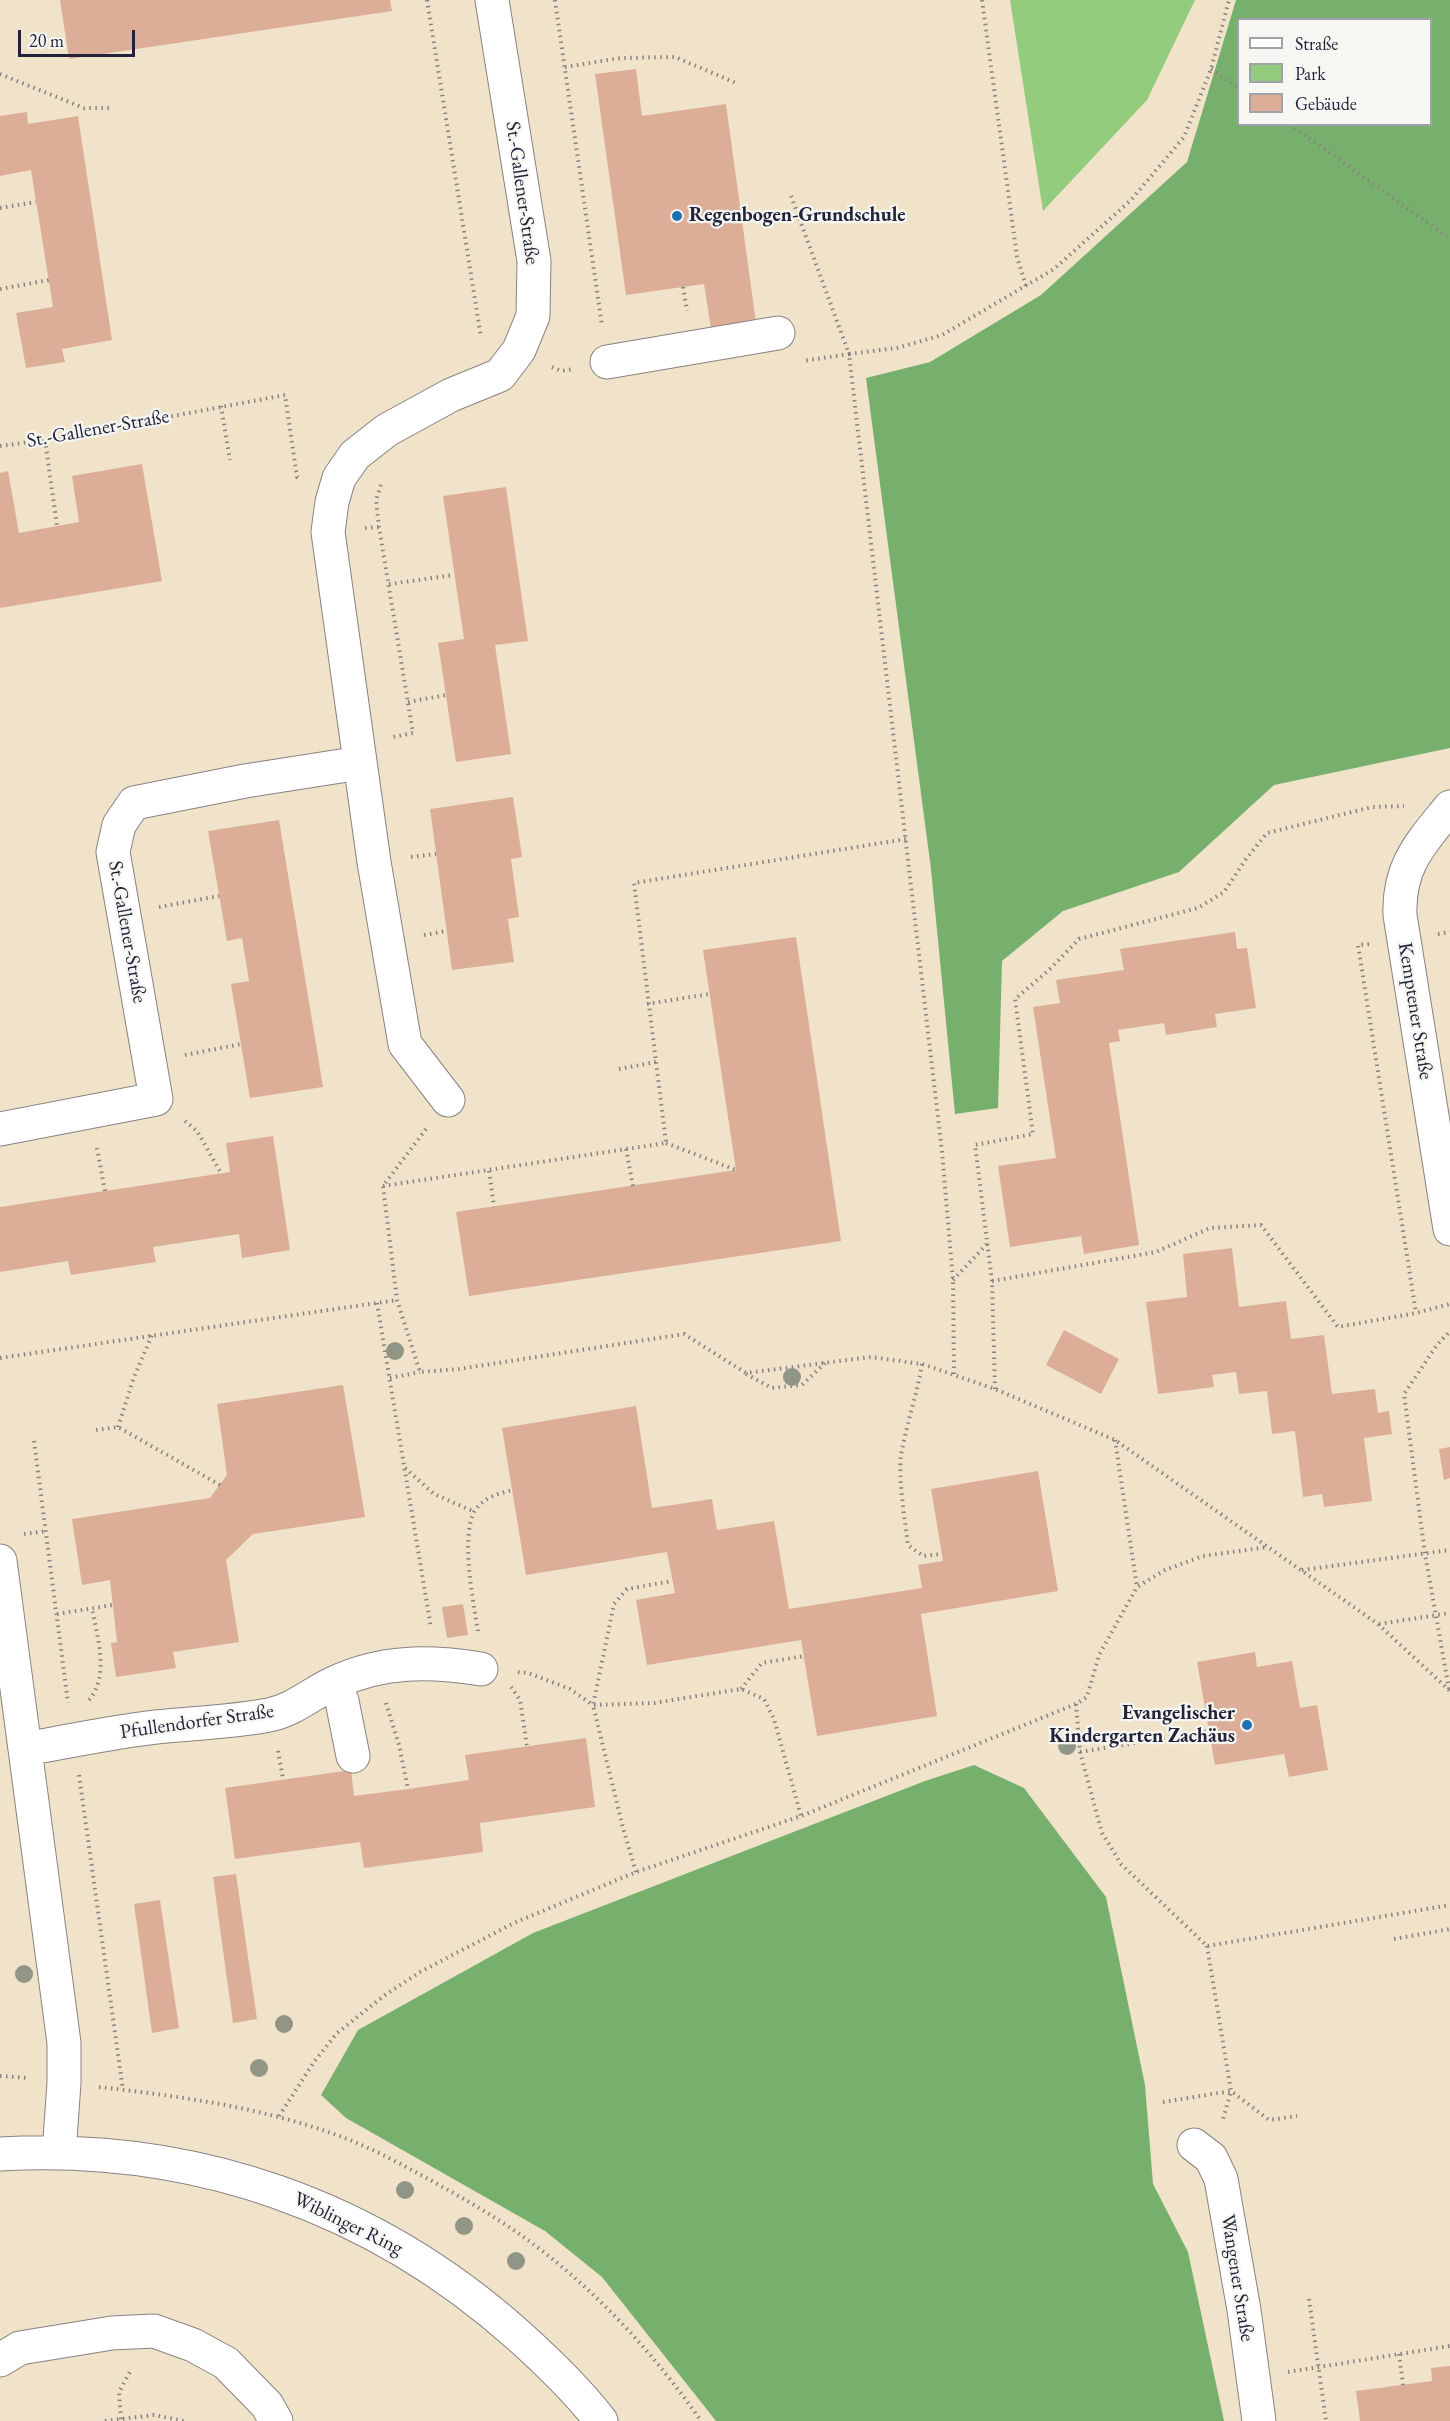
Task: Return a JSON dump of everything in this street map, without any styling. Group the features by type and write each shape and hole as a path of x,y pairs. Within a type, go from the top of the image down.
{"street":[{"name":"St.-Gallener-Straße","path":"448,1100 405,1044 359,753 328,532 332,502 339,478 356,455 387,430 450,395 500,375 519,350 532,316 534,261 492,0"},
{"path":"607,362 778,333"},
{"name":"St.-Gallener-Straße","path":"156,1099 113,852 119,825 134,803 245,781 359,753"},
{"name":"Kemptener Straße","path":"1450,807 1414,853 1399,894 1404,939 1450,1229"},
{"path":"0,1129 156,1099"},
{"path":"0,1561 64,2043 64,2083 59,2153"},
{"name":"Pfullendorfer Straße","path":"26,1749 155,1727 272,1715 296,1706 334,1683 372,1668 400,1664 460,1662"},
{"path":"334,1683 342,1701 353,1756"},
{"name":"Wangener Straße","path":"1203,2151 1221,2179 1244,2310 1259,2421"},
{"name":"Wiblinger Ring","path":"0,2154 59,2153 130,2157 211,2171 283,2193 338,2215 421,2261 463,2290 535,2351 601,2421"},
{"path":"0,2360 20,2348 112,2333 154,2331 193,2345 226,2363 267,2405 276,2421"}],"path":[{"path":"427,0 489,380"},
{"path":"555,0 607,362"},
{"path":"982,0 1017,257 1026,286"},
{"path":"849,354 897,348 942,334 1054,269 1131,200 1184,137 1211,69 1229,0"},
{"path":"565,67 621,58 675,57 736,83"},
{"path":"1211,69 1237,87"},
{"path":"0,74 84,108 113,108"},
{"path":"1293,126 1450,239"},
{"path":"791,196 849,354 942,1152 952,1281 954,1374"},
{"path":"0,208 36,202"},
{"path":"0,289 49,280"},
{"name":"St.-Gallener-Straße","path":"0,446 45,440 285,396 297,477 332,502"},
{"path":"221,406 230,460"},
{"path":"45,440 57,526"},
{"path":"359,753 413,733 376,500 384,478"},
{"path":"389,584 454,574"},
{"path":"408,702 446,695"},
{"path":"995,1389 992,1281 975,1145 1033,1134 1015,999 1048,971 1079,939 1198,908 1224,892 1267,833 1372,807 1405,806"},
{"path":"666,1143 647,1004 634,883 906,839"},
{"path":"123,914 219,896"},
{"path":"1404,939 1358,945 1416,1313"},
{"path":"647,1004 709,994"},
{"path":"149,1062 241,1044"},
{"path":"619,1069 656,1062"},
{"path":"156,1099 197,1131 220,1173"},
{"path":"420,1372 397,1300 383,1186 448,1100"},
{"path":"91,1111 105,1191"},
{"path":"383,1186 666,1143 736,1170"},
{"path":"626,1149 633,1186"},
{"path":"489,1171 494,1207"},
{"path":"992,1281 1156,1252 1210,1228 1261,1225 1338,1327 1416,1313 1450,1304"},
{"path":"952,1281 988,1243"},
{"path":"0,1358 397,1300"},
{"path":"377,1303 414,1533 460,1662 520,1700 527,1746"},
{"path":"1450,1331 1437,1345 1404,1394 1434,1616 1450,1690"},
{"path":"390,1378 684,1334 772,1388 802,1384 826,1362"},
{"path":"118,1427 134,1377 152,1335"},
{"path":"746,1373 871,1357 922,1364 995,1389 1115,1440 1378,1624 1450,1690"},
{"path":"922,1364 901,1458 904,1510 908,1545 924,1556 942,1554"},
{"path":"96,1430 118,1427 220,1485"},
{"path":"1115,1440 1137,1587"},
{"path":"405,1467 434,1494 475,1512"},
{"path":"460,1662 471,1650 478,1632 468,1539 475,1512 483,1502 499,1492 513,1490"},
{"path":"279,2116 314,2062 337,2033 385,1995 420,1972 514,1923 636,1872 801,1816 1076,1704 1087,1697 1099,1655 1137,1587 1165,1570 1203,1557 1269,1547"},
{"path":"1301,1570 1450,1550"},
{"path":"636,1872 622,1828 592,1705 614,1604 627,1589 672,1581"},
{"path":"57,1614 112,1605"},
{"path":"86,1703 97,1690 101,1668 92,1608"},
{"path":"1378,1624 1450,1613"},
{"path":"741,1689 762,1663 804,1656"},
{"path":"460,1662 528,1673 570,1689 592,1705 654,1703 741,1689 764,1699 774,1719 801,1816"},
{"path":"372,1668 391,1718 408,1789"},
{"path":"1076,1704 1080,1752 1102,1833 1121,1864 1207,1946 1231,2091 1203,2151"},
{"path":"1080,1752 1209,1731"},
{"path":"1207,1946 1450,1905"},
{"path":"1394,1939 1450,1929"},
{"path":"0,2076 180,2098 279,2116 336,2134 376,2152 472,2203 525,2238 569,2273 652,2358 701,2421"},
{"path":"1163,2102 1231,2091 1269,2120 1297,2116"},
{"path":"1309,2300 1326,2421"},
{"path":"121,2419 118,2392 154,2331"},
{"path":"1253,2377 1450,2346"},
{"path":"1399,2354 1403,2385"},
{"path":"105,2421 154,2415 184,2421"}],"green space":[{"path":"1010,0 1195,0 1147,100 1043,211"},
{"path":"1236,0 1450,0 1450,748 1274,785 1179,872 1063,911 1002,961 998,1108 955,1114 931,869 866,378 930,362 1041,295 1187,162"},
{"path":"974,1765 1024,1788 1106,1897 1145,2085 1153,2184 1188,2252 1224,2421 716,2421 602,2277 545,2231 346,2118 321,2095 358,2030 533,1933 925,1781"}],"building":[{"path":"60,0 390,0 392,11 69,59"},
{"path":"636,69 642,116 726,104 756,323 711,329 704,284 626,295 595,74"},
{"path":"27,112 28,124 78,116 112,340 62,349 65,362 26,368 16,313 53,307 31,170 0,176 0,116"},
{"path":"142,464 162,581 0,608 0,473 8,471 19,533 79,522 72,476"},
{"path":"506,487 528,641 495,645 511,754 456,762 438,643 464,639 443,496"},
{"path":"513,797 522,857 511,859 519,917 508,919 514,962 452,970 430,809"},
{"path":"279,820 323,1087 250,1098 231,984 249,981 242,938 227,941 208,831"},
{"path":"1235,932 1237,949 1247,948 1256,1008 1215,1014 1217,1027 1166,1035 1164,1023 1118,1030 1120,1041 1109,1043 1139,1245 1084,1254 1081,1236 1010,1247 998,1166 1056,1158 1033,1007 1060,1003 1056,980 1124,970 1120,949"},
{"path":"796,937 841,1241 469,1296 456,1212 736,1170 703,950"},
{"path":"273,1136 290,1250 242,1258 239,1234 153,1247 156,1262 71,1275 68,1261 0,1272 0,1207 230,1172 226,1143"},
{"path":"1232,1248 1239,1307 1286,1301 1291,1339 1324,1335 1332,1394 1375,1389 1378,1413 1389,1411 1392,1434 1364,1438 1372,1501 1324,1507 1322,1494 1303,1497 1295,1431 1272,1434 1267,1391 1239,1394 1236,1372 1212,1375 1214,1387 1158,1394 1146,1302 1187,1297 1183,1254"},
{"path":"1064,1330 1119,1359 1101,1394 1046,1365"},
{"path":"343,1385 365,1517 253,1534 226,1560 239,1642 173,1652 176,1668 116,1677 111,1643 117,1642 110,1580 82,1585 72,1519 210,1498 227,1475 217,1404"},
{"path":"636,1406 652,1508 712,1499 717,1530 774,1521 789,1609 922,1588 918,1565 943,1561 931,1489 1038,1471 1058,1591 921,1614 937,1716 817,1736 801,1640 647,1665 636,1600 675,1593 667,1552 526,1575 502,1428"},
{"path":"1450,1447 1450,1478 1444,1480 1439,1449"},
{"path":"463,1604 468,1635 447,1638 442,1607"},
{"path":"1255,1652 1257,1667 1292,1661 1300,1708 1317,1705 1328,1770 1289,1777 1284,1754 1215,1765 1197,1662"},
{"path":"586,1738 595,1807 480,1823 483,1852 364,1868 360,1842 235,1859 225,1788 351,1770 354,1796 408,1789 469,1780 465,1755"},
{"path":"236,1874 257,2019 233,2023 213,1877"},
{"path":"160,1900 179,2028 152,2033 134,1904"},
{"path":"1450,2366 1450,2421 1360,2421 1356,2391 1432,2381 1431,2368"}],"place":[{"name":"Regenbogen-Grundschule","path":"677,216"},
{"name":"Evangelischer Kindergarten Zachäus","path":"1247,1725"}]}
